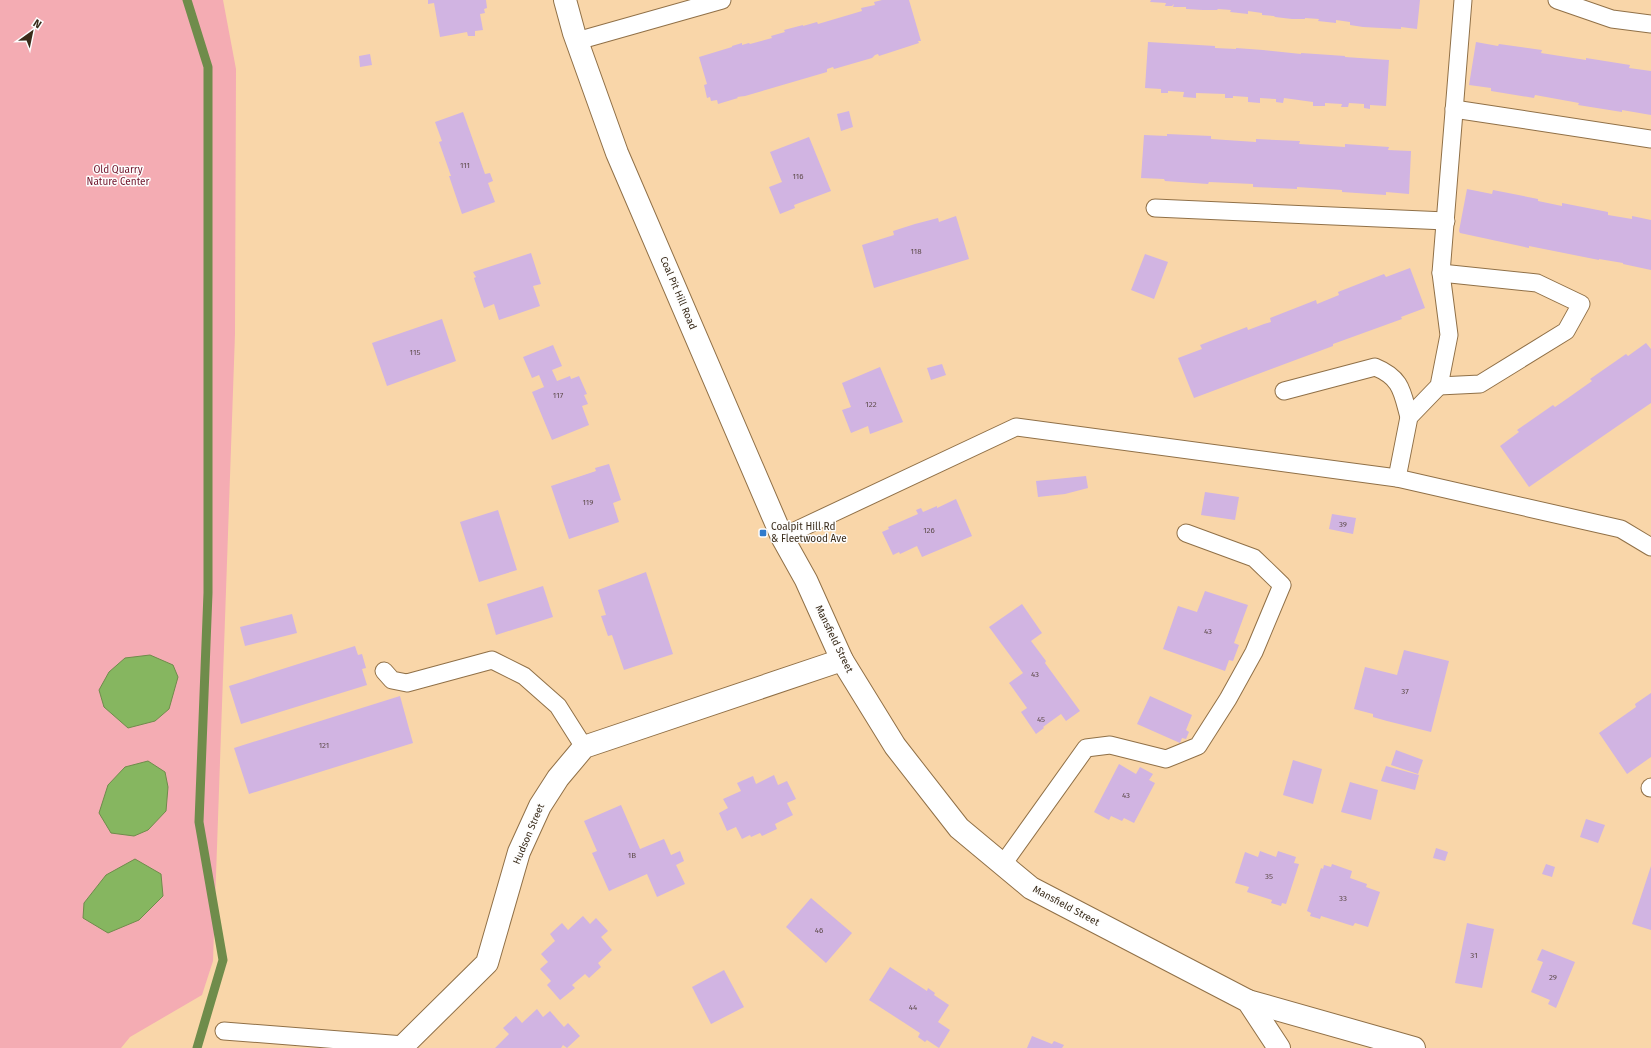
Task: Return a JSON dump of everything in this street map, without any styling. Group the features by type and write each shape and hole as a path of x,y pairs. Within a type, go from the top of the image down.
{"street":[{"name":"Coal Pit Hill Road","path":"565,0 577,41 617,153 782,537 806,580"},
{"name":"Mansfield Street","path":"806,580 842,660 895,746 959,828 1030,888 1248,1001 1375,1043 1414,1048"},
{"path":"584,747 842,660"},
{"name":"Hudson Street","path":"404,1047 487,963 522,846 540,806 558,778 584,747"},
{"path":"1248,1001 1279,1048"}],"lane":[{"path":"577,41 722,0"},
{"path":"1409,417 1439,386 1449,335 1441,273 1463,0"},
{"path":"1557,0 1612,19 1651,24"},
{"path":"1454,109 1651,139"},
{"path":"1155,208 1446,220"},
{"path":"1439,386 1480,384 1566,331 1582,304 1537,283 1441,273"},
{"path":"1284,391 1375,367 1386,372 1396,380 1402,393 1409,417 1396,478"},
{"path":"782,537 1016,427 1396,478 1621,529 1651,548"},
{"path":"1002,864 1086,748 1110,745 1166,760 1198,746 1232,692 1254,652 1282,586 1254,558 1186,533"},
{"path":"384,671 392,680 407,683 492,660 524,676 558,706 584,747"},
{"path":"224,1031 404,1047"}],"green space":[{"name":"Old Quarry Nature Center","path":"0,0 223,0 236,69 235,334 213,961 202,995 130,1037 121,1048 0,1048"}],"shaded area":[{"path":"150,655 173,665 178,677 169,709 155,721 128,728 104,707 99,690 109,672 125,658"},
{"path":"148,761 165,772 168,787 166,811 148,830 134,836 111,833 99,813 108,785 125,767"},
{"path":"135,859 161,874 163,896 139,920 108,933 83,918 84,903 106,875"}],"building":[{"path":"428,0 486,0 487,8 484,9 485,13 480,14 483,30 475,31 475,36 468,36 467,32 440,37 434,3 428,4"},
{"path":"882,0 909,0 921,41 918,41 919,43 879,56 878,54 872,58 834,69 833,67 827,69 827,72 737,97 738,98 718,104 717,100 711,101 710,97 707,98 704,85 707,84 699,57 742,43 742,45 750,44 772,38 771,36 785,32 784,30 817,22 818,24 862,11 861,8 875,5 874,2"},
{"path":"1151,0 1420,0 1417,29 1401,27 1401,29 1363,27 1350,25 1350,22 1336,20 1336,23 1318,21 1319,19 1292,19 1275,17 1248,11 1248,14 1230,12 1231,10 1186,9 1186,7 1173,7 1174,4 1172,6 1165,6 1166,3 1150,2"},
{"path":"1148,42 1389,60 1386,106 1370,105 1370,109 1364,108 1364,104 1349,103 1348,107 1341,107 1342,104 1325,103 1325,106 1313,106 1313,102 1284,98 1283,103 1276,102 1276,99 1260,98 1260,103 1248,102 1248,97 1233,96 1233,98 1225,98 1225,94 1196,93 1196,98 1183,97 1184,92 1168,91 1168,93 1161,93 1161,89 1145,88"},
{"path":"1476,42 1498,46 1499,44 1542,50 1541,53 1630,65 1629,68 1651,71 1651,115 1578,105 1579,103 1535,95 1534,98 1491,91 1491,88 1469,85"},
{"path":"370,54 372,65 360,67 359,56"},
{"path":"849,111 853,127 841,131 837,114"},
{"path":"463,112 485,174 490,173 493,181 488,183 495,202 462,214 439,142 442,141 435,122"},
{"path":"1167,134 1211,136 1211,139 1256,142 1256,139 1300,141 1299,144 1345,147 1345,144 1389,147 1388,150 1411,151 1409,194 1386,192 1386,195 1342,192 1342,190 1297,187 1297,189 1253,187 1253,184 1209,182 1208,184 1141,178 1144,135 1167,136"},
{"path":"809,137 831,191 794,205 795,208 780,214 769,187 782,182 770,152"},
{"path":"1467,189 1492,194 1493,190 1538,199 1538,201 1562,206 1562,203 1608,212 1608,215 1632,219 1632,216 1651,220 1651,270 1623,263 1599,260 1529,246 1529,248 1460,233 1459,231"},
{"path":"956,216 969,259 874,288 862,245 894,235 893,231 915,224 938,218 939,222"},
{"path":"531,253 541,284 533,286 540,306 499,320 494,304 484,308 474,278 476,277 473,272"},
{"path":"1145,254 1168,262 1154,299 1131,290"},
{"path":"1410,268 1425,308 1401,317 1402,319 1333,344 1333,346 1194,398 1178,358 1202,349 1200,345 1247,327 1248,330 1271,322 1270,318 1316,300 1317,304 1339,295 1338,292 1384,274 1386,277"},
{"path":"442,319 456,361 387,386 372,343"},
{"path":"1646,343 1651,349 1651,403 1529,487 1500,446 1519,432 1517,430 1553,405 1555,407 1592,381 1590,379 1626,354 1628,356"},
{"path":"553,345 562,366 552,370 557,381 570,376 571,379 579,376 587,394 584,395 588,404 582,406 589,425 552,440 532,392 544,387 539,375 532,378 523,357"},
{"path":"942,364 946,375 931,380 927,368"},
{"path":"880,367 903,422 870,434 868,426 851,433 842,410 851,407 842,383"},
{"path":"609,464 621,500 613,503 619,522 569,539 551,486 596,471 595,468"},
{"path":"1086,476 1088,488 1065,494 1038,497 1036,481"},
{"path":"1205,492 1239,497 1235,520 1201,515"},
{"path":"956,499 972,536 922,557 917,546 900,554 899,552 893,555 882,532 889,529 888,527 918,514 916,510 921,508 923,512 937,506 937,508"},
{"path":"498,510 517,570 479,582 460,522"},
{"path":"1332,514 1356,518 1353,534 1329,529"},
{"path":"646,572 673,654 624,670 612,635 608,636 601,616 606,615 598,590"},
{"path":"543,586 553,617 496,635 487,604"},
{"path":"1205,591 1248,605 1234,643 1239,645 1233,661 1229,660 1225,671 1163,649 1178,606 1197,612"},
{"path":"1022,604 1042,633 1031,641 1080,711 1066,721 1061,714 1036,734 1021,712 1027,708 1009,683 1023,673 989,627"},
{"path":"292,614 297,633 245,646 240,627"},
{"path":"355,646 358,655 362,654 366,668 362,669 367,685 241,724 229,686"},
{"path":"1404,650 1449,661 1431,732 1373,717 1373,714 1354,709 1365,667 1397,675"},
{"path":"1651,693 1651,757 1627,774 1599,733 1636,707 1635,704"},
{"path":"400,696 413,743 249,794 234,748"},
{"path":"1150,696 1192,715 1186,730 1189,732 1186,739 1182,738 1180,743 1137,724"},
{"path":"1396,750 1423,760 1418,774 1391,765"},
{"path":"1293,760 1322,769 1313,804 1283,795"},
{"path":"1119,764 1136,774 1140,767 1153,774 1149,780 1155,783 1134,823 1124,818 1122,821 1111,816 1109,820 1094,812"},
{"path":"1386,766 1419,775 1415,790 1381,781"},
{"path":"774,775 778,785 787,781 796,799 787,803 793,815 775,824 777,829 762,836 760,833 751,837 750,835 742,839 736,827 727,831 719,813 728,808 723,799 741,791 737,783 753,776 756,784"},
{"path":"1350,782 1378,790 1371,820 1341,812"},
{"path":"621,805 640,849 664,839 671,855 680,851 684,861 676,865 685,884 657,897 647,874 609,891 592,853 597,851 584,821"},
{"path":"1586,819 1605,825 1598,843 1580,837"},
{"path":"1436,848 1448,852 1445,861 1433,858"},
{"path":"1260,851 1276,857 1278,851 1296,857 1294,863 1299,864 1286,904 1282,903 1281,906 1271,903 1272,900 1247,892 1249,887 1235,883 1245,852 1258,857"},
{"path":"1332,864 1352,871 1350,878 1367,884 1366,887 1380,892 1368,927 1355,923 1353,926 1321,916 1320,919 1310,916 1311,913 1307,911 1321,868 1323,869 1324,865 1331,867"},
{"path":"1546,864 1555,867 1552,877 1542,874"},
{"path":"1651,866 1651,930 1632,924"},
{"path":"811,898 852,933 826,963 786,927"},
{"path":"583,916 590,924 596,918 608,931 601,937 612,950 598,963 601,967 589,978 585,974 572,985 575,988 560,1000 547,985 551,981 540,969 548,962 541,954 555,941 550,934 562,923 568,930"},
{"path":"1467,923 1494,929 1482,988 1455,983"},
{"path":"1542,949 1575,962 1556,1008 1548,1004 1550,1000 1531,992 1543,962 1537,960"},
{"path":"890,967 927,991 928,988 935,993 934,995 949,1005 938,1022 950,1030 939,1048 927,1040 925,1042 918,1037 920,1033 869,1000"},
{"path":"724,970 744,1007 711,1024 692,987"},
{"path":"537,1009 543,1017 550,1011 564,1027 568,1023 580,1036 567,1048 563,1045 561,1048 495,1048 509,1034 503,1028 516,1016 522,1023"},
{"path":"1032,1036 1052,1044 1054,1041 1064,1045 1062,1048 1027,1048"}],"waterway":[{"path":"187,0 208,67 208,593 199,822 223,960 197,1048"}],"place":[{"name":"Coalpit Hill Rd & Fleetwood Ave","path":"763,533"}]}
